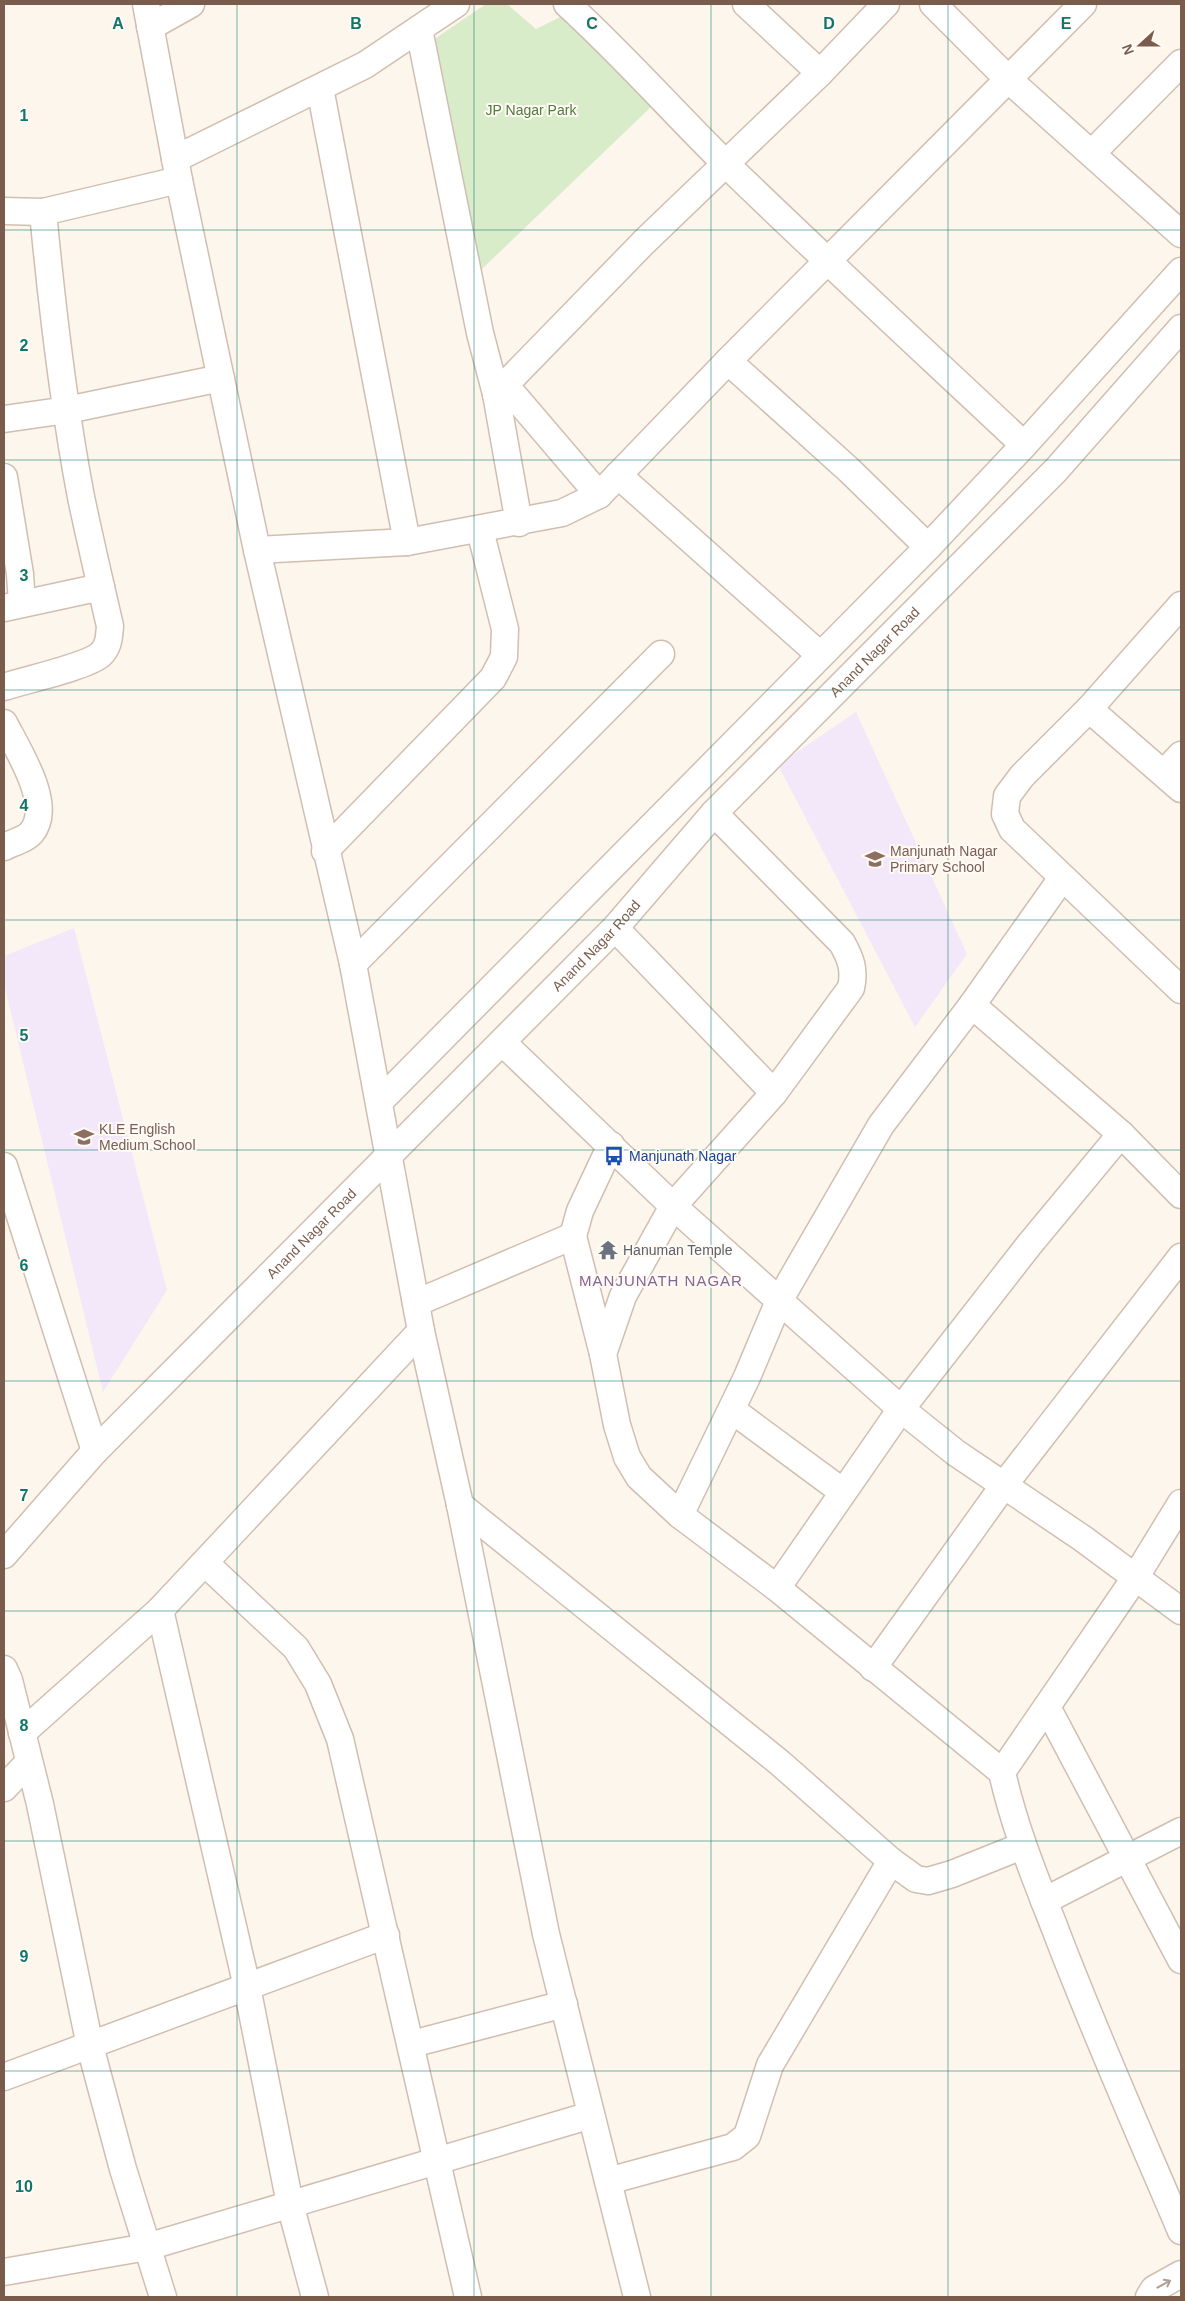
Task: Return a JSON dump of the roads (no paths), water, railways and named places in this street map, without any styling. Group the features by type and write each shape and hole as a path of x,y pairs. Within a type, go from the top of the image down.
{"street":[{"path":"191,4 148,16 177,170 257,550 352,964 390,1157 421,1331 460,1505 546,1934 637,2297"},
{"path":"4,211 43,212 177,170 320,88 365,65 456,4"},
{"path":"567,4 616,48 725,162 827,262 1024,445"},
{"path":"746,4 820,73"},
{"path":"500,389 725,162 820,73 886,4"},
{"path":"933,4 1009,80 1181,234"},
{"path":"257,550 407,542 519,523 562,513 599,495 728,361 1084,4"},
{"path":"419,30 480,333 500,389 519,523"},
{"path":"1092,153 1181,63"},
{"path":"320,88 407,542"},
{"path":"4,687 82,663 100,654 108,644 110,626 81,495 52,303 43,212"},
{"path":"379,1102 574,908 928,547 1024,445 1181,271"},
{"name":"Anand Nagar Road","path":"4,1555 95,1451 503,1043 615,928 714,813 1056,470 1181,328"},
{"path":"728,361 850,470 928,547"},
{"path":"4,419 68,410 221,378"},
{"path":"500,389 599,495"},
{"path":"618,475 820,655"},
{"path":"4,477 20,574 13,605 101,587"},
{"path":"325,851 493,678 504,656 504,630 480,530"},
{"path":"1181,605 1089,709 1022,776 1007,796 1005,814 1012,829 1181,990"},
{"path":"352,964 661,654"},
{"path":"1089,709 1175,772"},
{"path":"4,722 40,801 39,820 31,834 4,847"},
{"path":"603,1354 623,1296 673,1206 774,1093 851,988 854,973 850,957 842,943 714,813"},
{"path":"680,1515 732,1410 779,1302 881,1125 972,1004 1062,878"},
{"path":"615,928 774,1093"},
{"path":"972,1004 1121,1134 1181,1195"},
{"path":"503,1043 673,1206 779,1302 902,1409 956,1453 1082,1538 1181,1611"},
{"path":"777,1588 842,1492 902,1409 1029,1246 1121,1134"},
{"path":"611,1145 580,1210 573,1236 603,1354 617,1426 627,1457 639,1477 680,1515 777,1588 1002,1772 1011,1812 1022,1846 1073,1978 1181,2231"},
{"path":"4,1166 95,1451"},
{"path":"416,1303 573,1236"},
{"path":"873,1668 1004,1485 1181,1257"},
{"path":"22,1733 160,1610 421,1331"},
{"path":"732,1410 842,1492"},
{"path":"1002,1772 1135,1578 1181,1503"},
{"path":"460,1505 780,1763 891,1861 916,1879 928,1881 952,1874 1022,1846"},
{"path":"205,1563 296,1648 318,1684 340,1739 412,2044 468,2297"},
{"path":"160,1610 247,1987 290,2204 315,2297"},
{"path":"4,1669 30,1762 90,2046 163,2297"},
{"path":"1047,1707 1181,1960"},
{"path":"4,1788 30,1762"},
{"path":"1044,1901 1181,1831"},
{"path":"608,2181 733,2147 741,2143 747,2136 770,2065 891,1861"},
{"path":"4,2077 386,1935"},
{"path":"412,2044 564,2004"},
{"path":"4,2272 147,2247 591,2115"},
{"path":"1149,2297 1154,2289 1181,2274"}],"place":[{"name":"Manjunath Nagar Primary School","path":"875,859"},
{"name":"KLE English Medium School","path":"84,1137"},
{"name":"Manjunath Nagar","path":"614,1156"},
{"name":"Hanuman Temple","path":"608,1250"}],"district":[{"name":"MANJUNATH NAGAR","path":"661,1281"}],"park label":[{"name":"JP Nagar Park","path":"531,110"}]}
